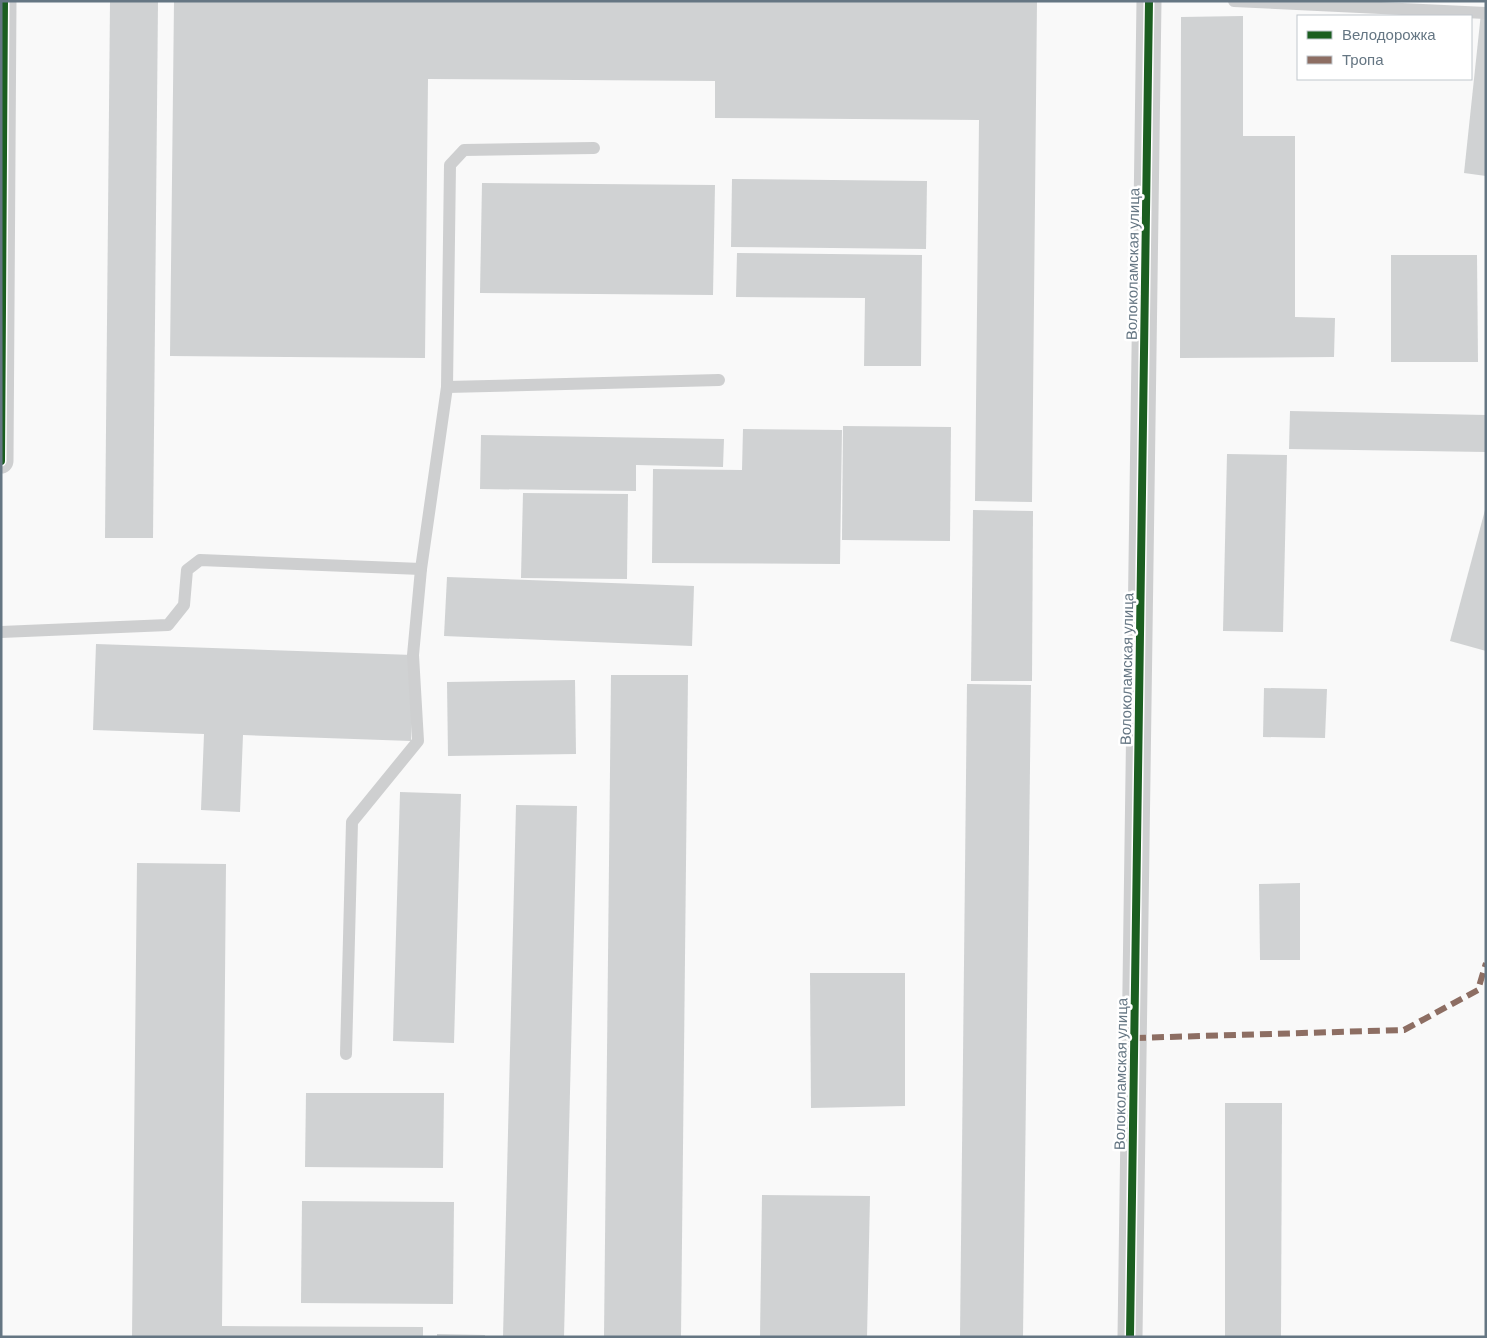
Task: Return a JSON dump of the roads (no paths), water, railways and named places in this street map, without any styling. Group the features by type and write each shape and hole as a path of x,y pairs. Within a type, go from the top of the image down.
{"street":[{"path":"1,461 4,1"},
{"name":"Волоколамская улица","path":"1130,1337 1149,1"}],"lane":[{"path":"1234,1 1486,13"},
{"path":"346,1054 352,822 418,741 414,655 421,568 447,387 450,165 464,150 594,148"},
{"path":"447,387 719,380"},
{"path":"1,632 168,625 184,605 187,570 200,560 421,568"}]}
